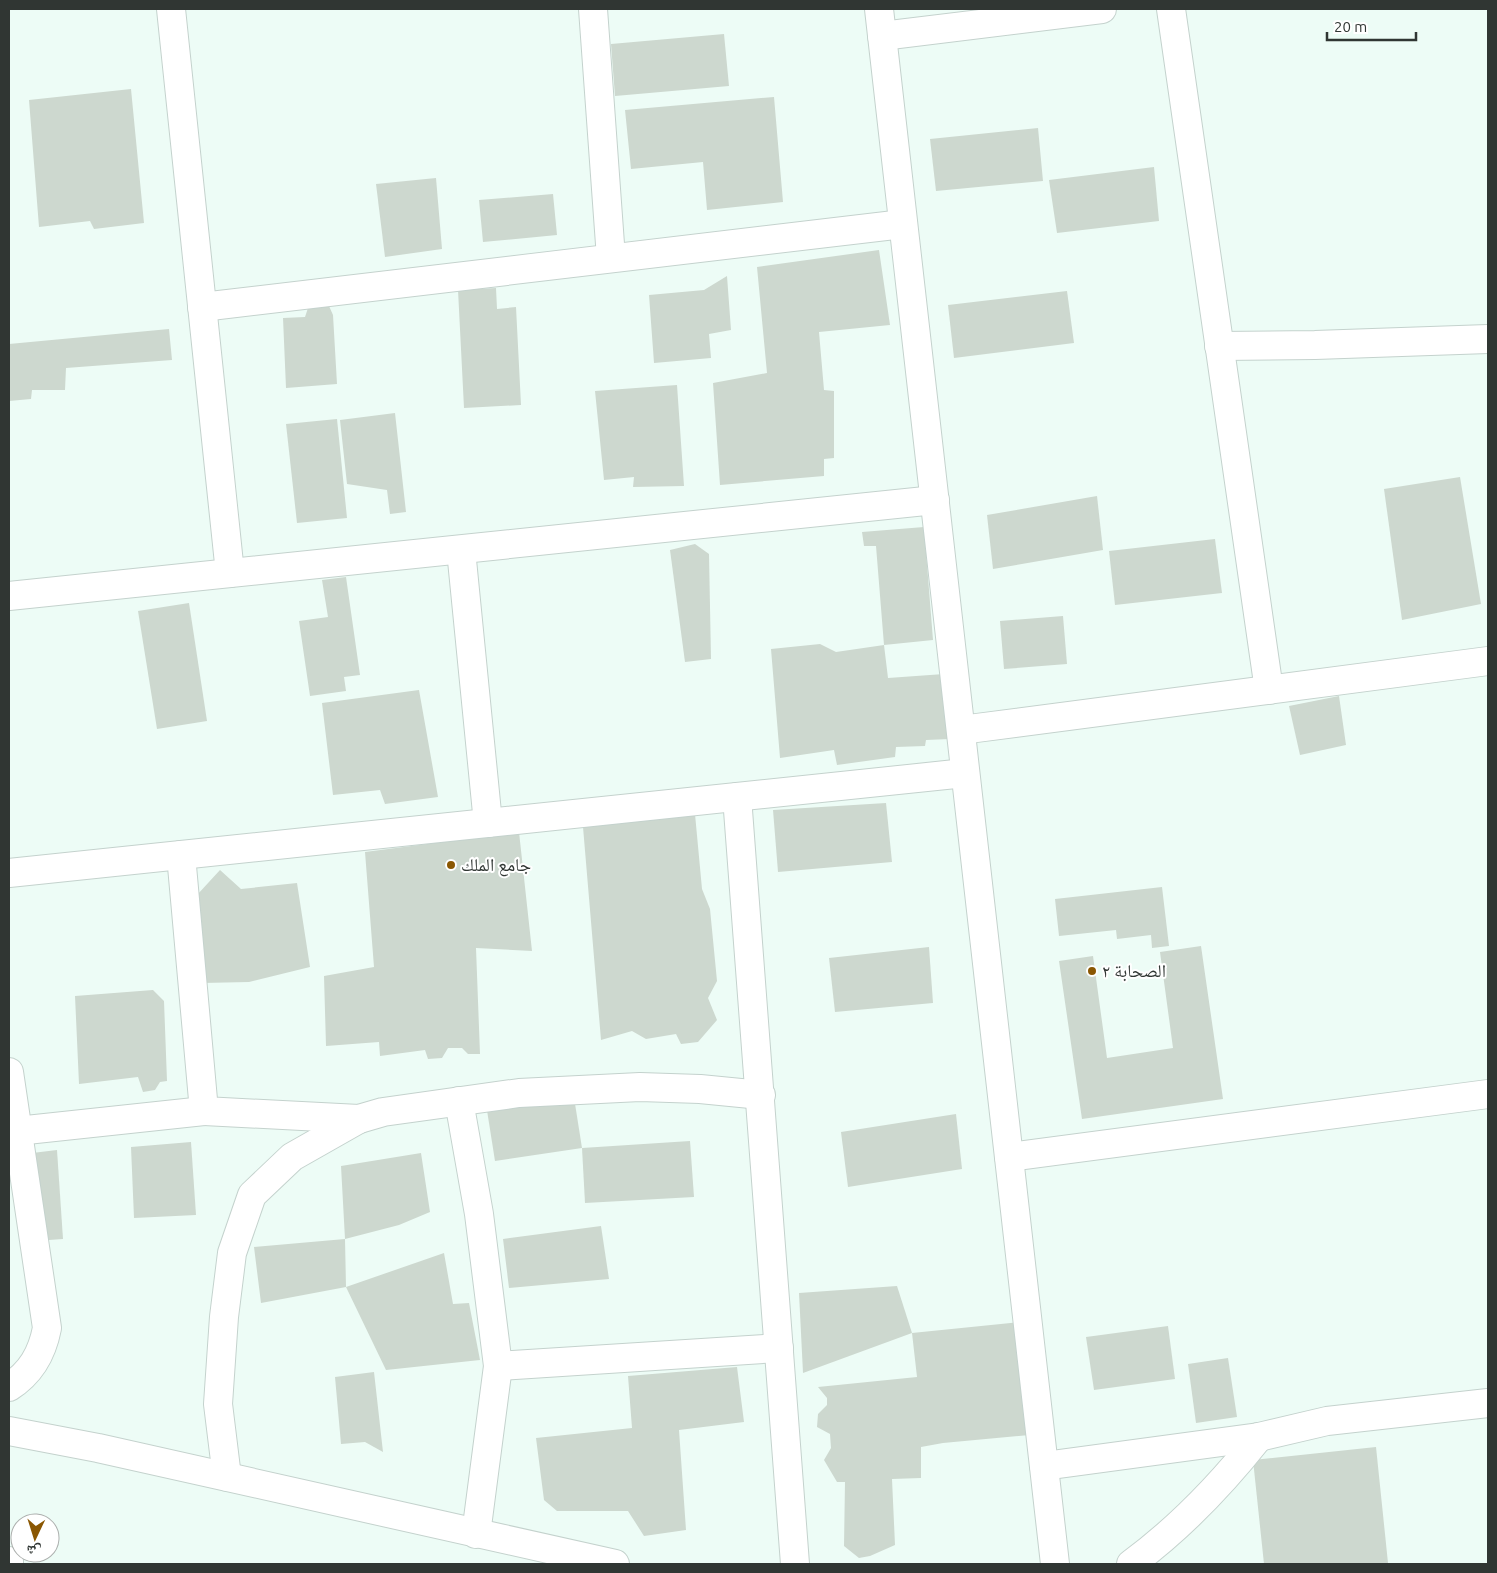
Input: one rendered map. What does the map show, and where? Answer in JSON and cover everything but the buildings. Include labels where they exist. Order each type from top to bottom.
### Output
[{"type":"street","points":[[171,9],[230,573]]},
{"type":"street","points":[[593,9],[611,258]]},
{"type":"street","points":[[879,9],[1055,1564]]},
{"type":"street","points":[[882,36],[1102,9]]},
{"type":"street","points":[[1171,9],[1269,690]]},
{"type":"street","points":[[202,307],[903,224]]},
{"type":"street","points":[[1219,346],[1334,345],[1488,339]]},
{"type":"street","points":[[9,596],[935,500]]},
{"type":"street","points":[[461,550],[488,823]]},
{"type":"street","points":[[961,730],[1488,661]]},
{"type":"street","points":[[9,873],[965,773]]},
{"type":"street","points":[[737,796],[795,1564]]},
{"type":"street","points":[[181,855],[204,1111]]},
{"type":"street","points":[[9,1072],[16,1131],[46,1313],[46,1328],[38,1357],[30,1370],[9,1387]]},
{"type":"street","points":[[228,1477],[218,1404],[224,1317],[232,1253],[252,1195],[292,1157],[359,1119],[383,1112],[459,1101],[519,1093],[588,1088],[700,1089],[761,1094]]},
{"type":"street","points":[[1009,1157],[1488,1094]]},
{"type":"street","points":[[459,1101],[479,1214],[498,1366],[476,1534]]},
{"type":"street","points":[[16,1131],[204,1111],[359,1119]]},
{"type":"street","points":[[498,1366],[779,1348]]},
{"type":"street","points":[[1044,1466],[1259,1438],[1327,1420],[1488,1403]]},
{"type":"street","points":[[9,1432],[98,1448],[615,1564]]},
{"type":"street","points":[[1130,1564],[1154,1556],[1259,1438]]},
{"type":"place","name":"جامع الملك","points":[[451,865]]},
{"type":"place","name":"الصحابة ٢","points":[[1092,971]]}]
